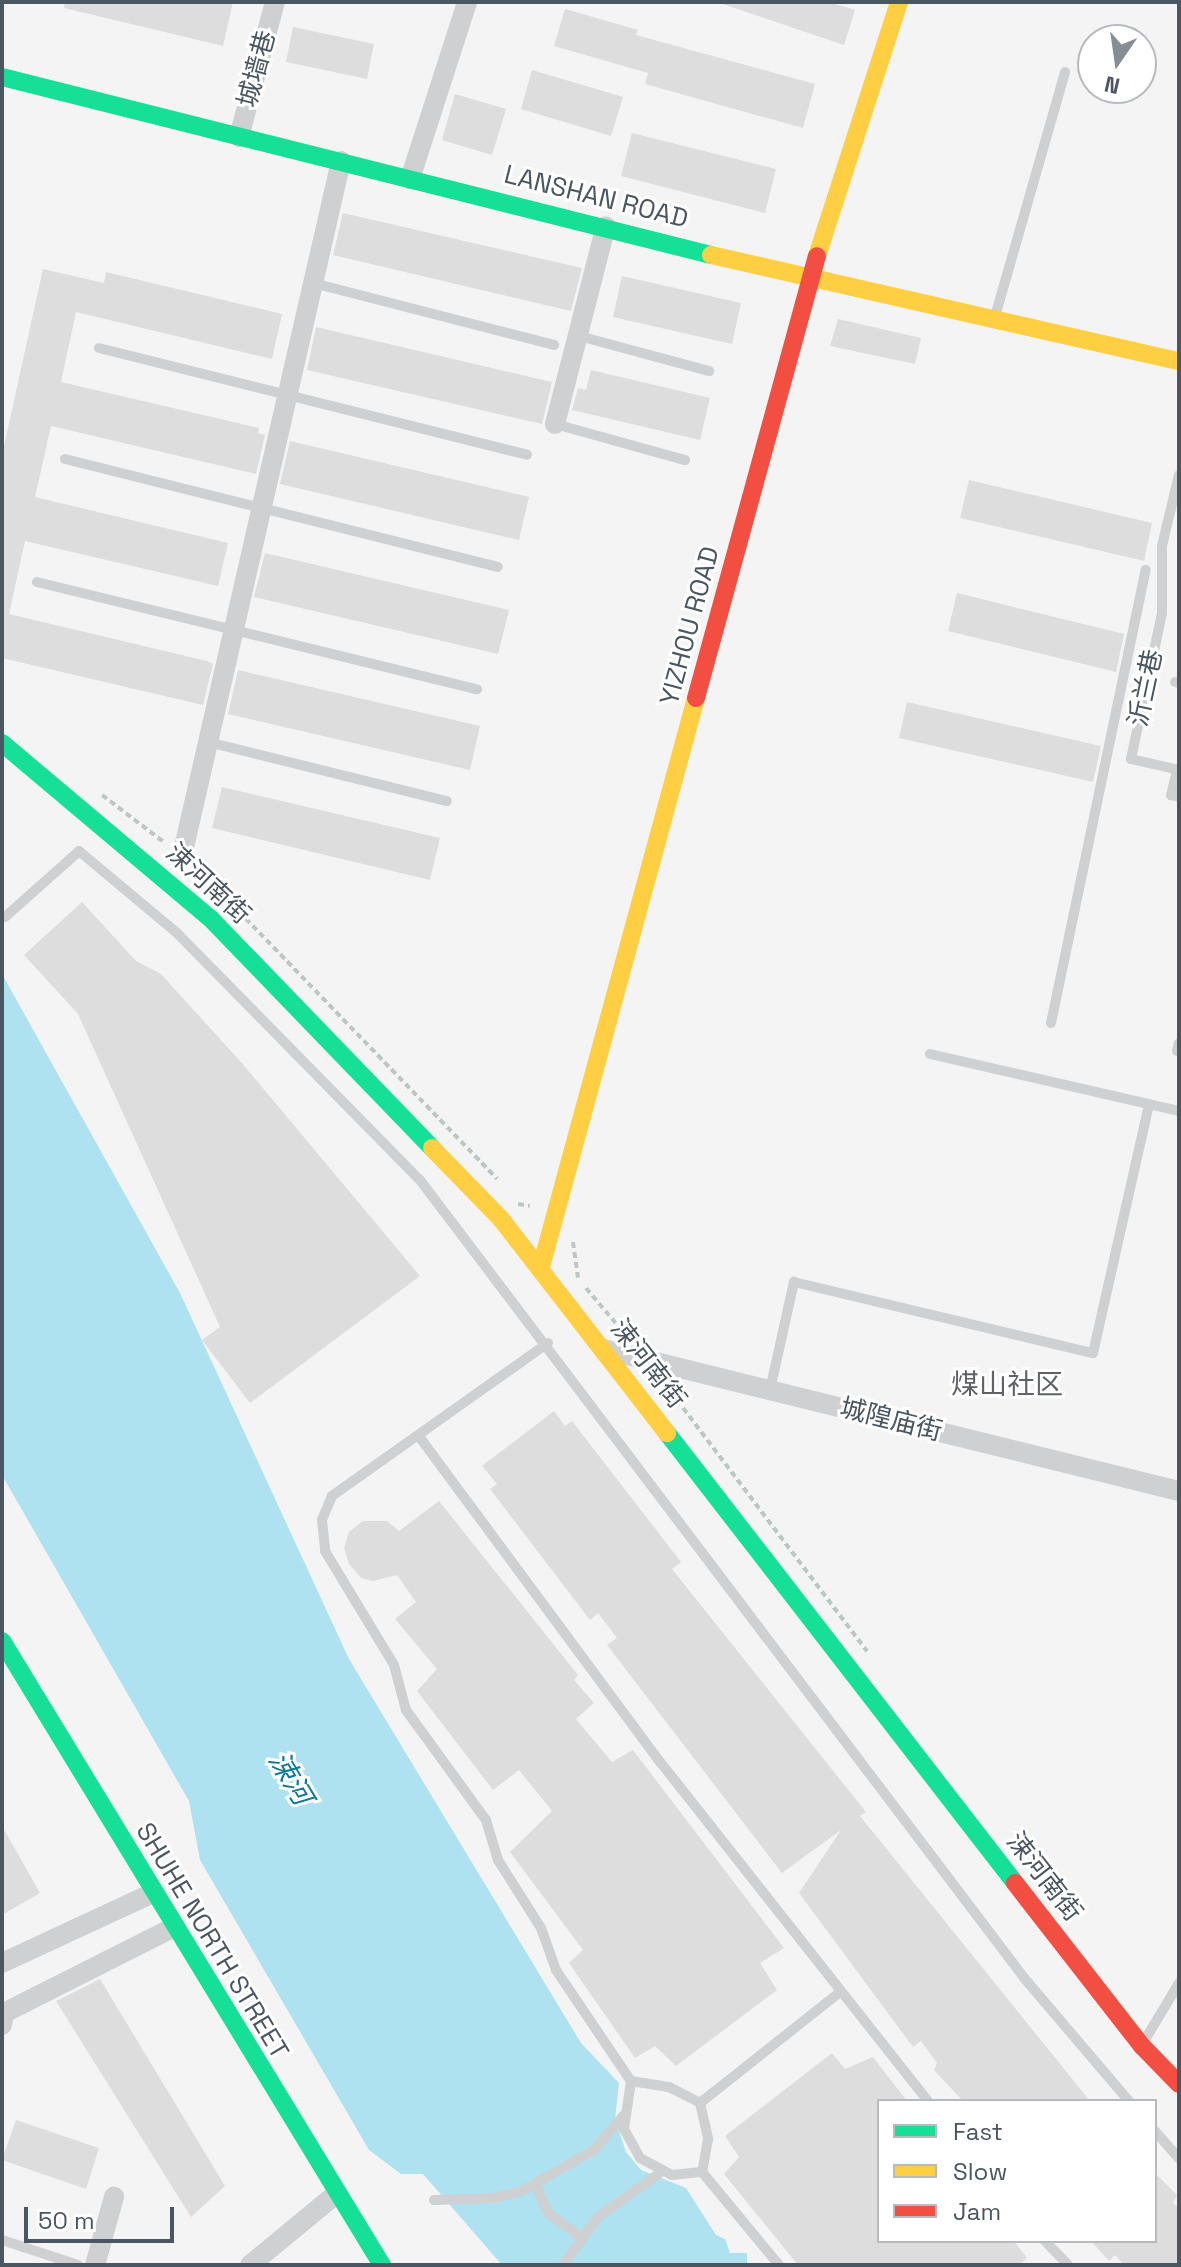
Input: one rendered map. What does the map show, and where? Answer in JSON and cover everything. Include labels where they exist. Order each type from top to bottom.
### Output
[{"type":"main road","name":"YIZHOU ROAD","points":[[541,1267],[812,280],[899,2]]},
{"type":"main road","name":"LANSHAN ROAD","points":[[2,77],[812,280],[1179,361]]},
{"type":"main road","points":[[2,732],[189,877],[211,919]]},
{"type":"main road","name":"涑河南街","points":[[2,743],[211,919],[501,1219],[1142,2046],[1179,2084]]},
{"type":"main road","points":[[2,760],[165,894],[211,919]]},
{"type":"main road","name":"SHUHE NORTH STREET","points":[[2,1641],[335,2195],[382,2265]]},
{"type":"street","name":"城墙巷","points":[[239,137],[275,2]]},
{"type":"street","points":[[410,179],[467,2]]},
{"type":"street","points":[[182,856],[341,161]]},
{"type":"street","points":[[555,424],[606,226]]},
{"type":"street","name":"城隍庙街","points":[[603,1349],[1179,1491]]},
{"type":"street","points":[[2,1963],[153,1893]]},
{"type":"street","points":[[2,2025],[4,2013],[174,1927]]},
{"type":"street","points":[[250,2265],[335,2195]]},
{"type":"street","points":[[95,2265],[114,2197]]},
{"type":"lane","points":[[994,321],[1065,72]]},
{"type":"lane","points":[[313,283],[554,345]]},
{"type":"lane","points":[[579,336],[709,371]]},
{"type":"lane","points":[[99,348],[527,455]]},
{"type":"lane","points":[[555,424],[685,460]]},
{"type":"lane","points":[[65,459],[498,567]]},
{"type":"lane","name":"沂兰巷","points":[[1178,770],[1131,759],[1162,613],[1162,546],[1179,475]]},
{"type":"lane","points":[[1051,1023],[1146,570]]},
{"type":"lane","points":[[37,582],[477,689]]},
{"type":"lane","points":[[1117,719],[1138,725]]},
{"type":"lane","points":[[208,742],[447,801]]},
{"type":"lane","points":[[1178,770],[1171,795],[1179,797]]},
{"type":"lane","points":[[5,917],[79,851],[177,933],[420,1180],[548,1343],[987,1930],[1127,2099]]},
{"type":"lane","points":[[930,1054],[1179,1111]]},
{"type":"lane","points":[[770,1390],[794,1282],[1093,1353],[1149,1104]]},
{"type":"lane","points":[[548,1343],[332,1496],[322,1520],[325,1551],[394,1665],[406,1710],[486,1820],[498,1860],[541,1928],[556,1970],[631,2081],[624,2129],[640,2158],[661,2172]]},
{"type":"lane","points":[[418,1435],[661,1763],[926,2099]]},
{"type":"lane","points":[[1142,2046],[1179,1983]]},
{"type":"lane","points":[[700,2103],[840,1992]]},
{"type":"lane","points":[[631,2081],[669,2087],[700,2103]]},
{"type":"lane","points":[[700,2103],[708,2139],[702,2172],[779,2265]]},
{"type":"lane","points":[[434,2200],[494,2198],[536,2184],[594,2150],[624,2115]]},
{"type":"lane","points":[[1157,2133],[1179,2159]]},
{"type":"lane","points":[[563,2265],[580,2236],[628,2191],[661,2172],[702,2172]]},
{"type":"lane","points":[[536,2184],[548,2213],[580,2236]]},
{"type":"lane","points":[[2,2240],[78,2265]]},
{"type":"lane","points":[[1047,2243],[1068,2265]]},
{"type":"path","points":[[182,856],[501,1183]]},
{"type":"path","points":[[510,1194],[519,1205],[530,1206]]},
{"type":"water","name":"涑河","points":[[2,974],[180,1293],[349,1659],[581,2043],[619,2083],[615,2119],[626,2152],[641,2170],[686,2188],[716,2235],[725,2239],[730,2253],[747,2253],[747,2265],[502,2265],[423,2174],[401,2174],[369,2150],[200,1860],[189,1801],[2,1475]]},
{"type":"building","points":[[65,2],[233,2],[223,46],[64,8]]},
{"type":"building","points":[[717,2],[829,2],[855,10],[844,45]]},
{"type":"building","points":[[565,9],[638,30],[636,35],[815,84],[803,128],[645,84],[648,73],[554,46]]},
{"type":"building","points":[[293,27],[374,44],[367,79],[286,62]]},
{"type":"building","points":[[532,70],[623,97],[611,136],[521,109]]},
{"type":"building","points":[[455,94],[506,109],[492,155],[442,140]]},
{"type":"building","points":[[632,133],[776,169],[765,213],[621,176]]},
{"type":"building","points":[[343,213],[582,268],[571,311],[333,255]]},
{"type":"building","points":[[43,269],[104,283],[106,272],[282,314],[272,359],[76,312],[61,382],[259,428],[258,433],[265,435],[256,474],[51,426],[35,497],[228,543],[218,586],[25,541],[9,614],[207,661],[213,664],[203,705],[2,658],[2,455]]},
{"type":"building","points":[[622,276],[741,303],[732,344],[613,317]]},
{"type":"building","points":[[838,319],[921,338],[915,364],[830,346]]},
{"type":"building","points":[[316,327],[552,382],[542,424],[307,370]]},
{"type":"building","points":[[591,370],[710,398],[700,440],[572,410],[578,388],[586,390]]},
{"type":"building","points":[[290,441],[529,497],[519,540],[280,484]]},
{"type":"building","points":[[969,480],[1152,523],[1144,561],[960,518]]},
{"type":"building","points":[[265,553],[509,610],[498,654],[254,597]]},
{"type":"building","points":[[957,593],[1124,634],[1116,672],[948,631]]},
{"type":"building","points":[[238,670],[480,726],[470,770],[228,714]]},
{"type":"building","points":[[907,702],[1101,746],[1093,782],[899,738]]},
{"type":"building","points":[[222,787],[440,838],[430,880],[212,828]]},
{"type":"building","points":[[82,902],[136,961],[161,974],[241,1062],[420,1276],[250,1403],[202,1340],[220,1327],[78,1014],[24,955]]},
{"type":"building","points":[[554,1411],[565,1426],[572,1421],[681,1562],[672,1569],[866,1812],[860,1816],[1088,2099],[961,2099],[934,2070],[937,2063],[921,2041],[913,2047],[799,1893],[841,1830],[782,1873],[607,1645],[617,1638],[598,1613],[590,1620],[490,1489],[497,1484],[482,1466]]},
{"type":"building","points":[[439,1501],[578,1675],[574,1680],[594,1703],[576,1719],[612,1762],[633,1750],[784,1948],[760,1963],[777,1990],[676,2066],[655,2046],[635,2058],[569,1963],[583,1950],[510,1852],[552,1811],[519,1770],[493,1790],[417,1691],[437,1669],[395,1619],[416,1602],[397,1575],[373,1581],[361,1578],[349,1564],[344,1548],[349,1532],[363,1521],[387,1521],[399,1531]]},
{"type":"building","points":[[2,1826],[40,1893],[2,1915]]},
{"type":"building","points":[[100,1979],[225,2186],[191,2217],[56,2001]]},
{"type":"building","points":[[832,2053],[845,2069],[873,2057],[905,2099],[877,2099],[877,2243],[1016,2243],[1027,2258],[1019,2265],[798,2265],[724,2174],[739,2157],[725,2136]]},
{"type":"building","points":[[16,2120],[99,2148],[86,2189],[2,2160]]},
{"type":"building","points":[[1157,2175],[1177,2195],[1173,2203],[1179,2208],[1179,2265],[1124,2265],[1115,2255],[1109,2261],[1093,2243],[1157,2243]]},
{"type":"traffic: fast","points":[[2,77],[711,255]]},
{"type":"traffic: fast","points":[[2,743],[211,919],[432,1148]]},
{"type":"traffic: fast","points":[[667,1433],[1015,1883]]},
{"type":"traffic: fast","points":[[2,1641],[382,2265]]},
{"type":"traffic: slow","points":[[817,256],[899,2]]},
{"type":"traffic: slow","points":[[711,255],[1179,361]]},
{"type":"traffic: slow","points":[[541,1267],[696,698]]},
{"type":"traffic: slow","points":[[432,1148],[501,1219],[667,1433]]},
{"type":"traffic: jam","points":[[696,698],[817,256]]},
{"type":"traffic: jam","points":[[1015,1883],[1142,2046],[1179,2084]]},
{"type":"district","name":"煤山社区","points":[[1007,1384]]}]
